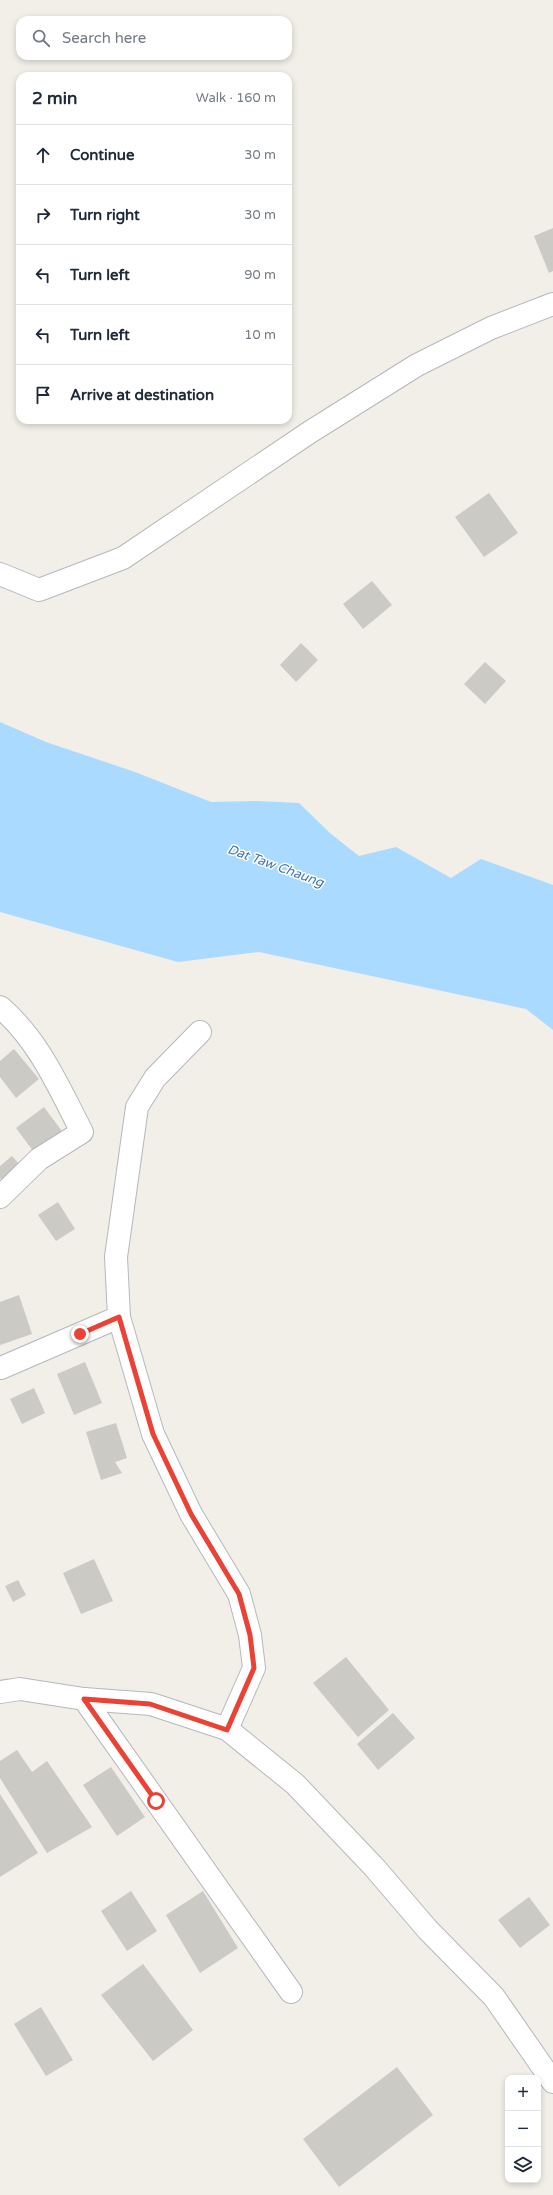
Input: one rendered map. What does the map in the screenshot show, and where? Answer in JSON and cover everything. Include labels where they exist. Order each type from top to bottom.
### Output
[{"type":"street","points":[[0,574],[39,590],[123,558],[310,432],[417,365],[491,328],[553,304]]},
{"type":"street","points":[[0,1008],[14,1019],[44,1060],[82,1132],[39,1159],[0,1197]]},
{"type":"street","points":[[200,1032],[155,1078],[137,1107],[116,1257],[119,1317],[153,1434],[191,1514],[239,1594],[250,1635],[254,1668],[227,1730]]},
{"type":"street","points":[[1,1368],[119,1317]]},
{"type":"street","points":[[0,1692],[20,1689],[84,1699],[150,1704],[227,1730],[295,1784],[374,1868],[428,1930],[494,1997],[553,2082]]},
{"type":"street","points":[[84,1699],[291,1992]]},
{"type":"water","name":"Dat Taw Chaung","points":[[0,722],[46,742],[135,772],[211,802],[256,801],[299,803],[331,834],[359,856],[396,847],[451,878],[481,859],[553,885],[553,1030],[526,1009],[259,952],[178,962],[0,912]]},
{"type":"building","points":[[553,228],[553,271],[549,273],[534,236]]},
{"type":"building","points":[[489,493],[518,533],[484,557],[455,517]]},
{"type":"building","points":[[372,581],[392,605],[363,629],[343,604]]},
{"type":"building","points":[[301,643],[318,660],[296,682],[280,665]]},
{"type":"building","points":[[485,662],[506,681],[485,704],[464,684]]},
{"type":"building","points":[[14,1049],[39,1079],[16,1098],[0,1077],[0,1061]]},
{"type":"building","points":[[44,1107],[67,1138],[39,1159],[16,1128]]},
{"type":"building","points":[[12,1156],[29,1175],[11,1191],[0,1178],[0,1166]]},
{"type":"building","points":[[58,1202],[75,1229],[56,1241],[38,1215]]},
{"type":"building","points":[[19,1295],[32,1334],[0,1345],[0,1302]]},
{"type":"building","points":[[85,1362],[102,1403],[74,1415],[57,1374]]},
{"type":"building","points":[[34,1388],[45,1413],[22,1424],[10,1399]]},
{"type":"building","points":[[116,1423],[127,1458],[115,1462],[122,1473],[101,1480],[86,1432]]},
{"type":"building","points":[[94,1559],[113,1601],[81,1614],[63,1573]]},
{"type":"building","points":[[18,1580],[26,1595],[13,1602],[5,1586]]},
{"type":"building","points":[[346,1657],[389,1710],[358,1737],[313,1683]]},
{"type":"building","points":[[393,1713],[415,1738],[378,1770],[357,1744]]},
{"type":"building","points":[[17,1750],[32,1772],[47,1761],[92,1827],[47,1853],[0,1778],[0,1761]]},
{"type":"building","points":[[111,1767],[145,1817],[117,1836],[83,1785]]},
{"type":"building","points":[[0,1794],[38,1853],[0,1877]]},
{"type":"building","points":[[131,1891],[157,1931],[127,1951],[101,1911]]},
{"type":"building","points":[[203,1891],[238,1948],[200,1973],[166,1915]]},
{"type":"building","points":[[529,1897],[550,1925],[520,1948],[498,1920]]},
{"type":"building","points":[[143,1964],[193,2030],[153,2061],[101,1995]]},
{"type":"building","points":[[41,2007],[73,2060],[46,2076],[14,2024]]},
{"type":"building","points":[[397,2067],[433,2115],[339,2187],[303,2139]]},
{"type":"route","points":[[80,1334],[119,1317],[153,1434],[191,1514],[239,1594],[250,1635],[254,1668],[227,1730],[150,1704],[84,1699],[156,1801]]}]
